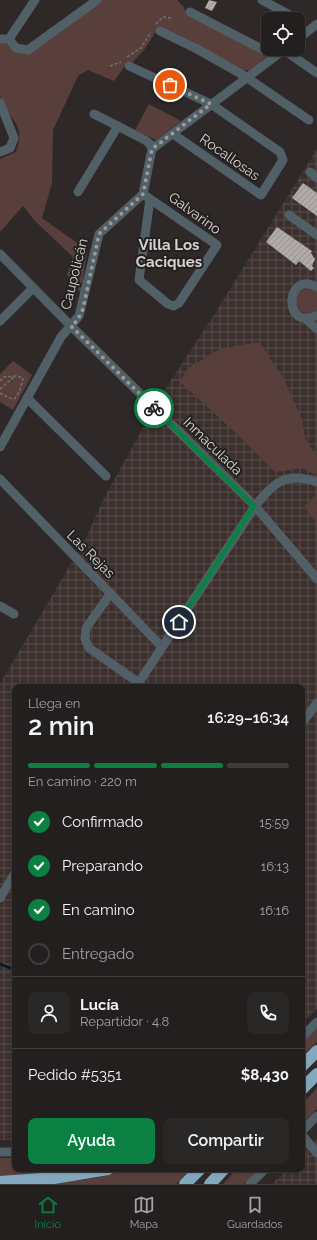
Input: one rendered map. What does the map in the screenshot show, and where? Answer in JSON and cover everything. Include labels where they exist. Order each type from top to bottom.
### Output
[{"type":"highway","points":[[305,1060],[317,1050]]},
{"type":"highway","points":[[305,1063],[317,1050]]},
{"type":"highway","points":[[305,1086],[317,1074]]},
{"type":"highway","points":[[0,1182],[54,1178],[90,1172]]},
{"type":"highway","points":[[185,1184],[197,1172]]},
{"type":"highway","points":[[210,1184],[221,1172]]},
{"type":"street","points":[[35,0],[5,39],[16,48],[28,50],[97,0]]},
{"type":"street","points":[[262,0],[285,12]]},
{"type":"street","points":[[190,12],[261,49]]},
{"type":"street","points":[[305,22],[315,26]]},
{"type":"street","points":[[305,34],[315,26]]},
{"type":"street","points":[[160,31],[197,49],[248,78],[310,120]]},
{"type":"street","points":[[152,149],[248,78],[275,56]]},
{"type":"street","points":[[294,56],[317,73]]},
{"type":"street","points":[[129,66],[211,104]]},
{"type":"street","points":[[0,103],[14,138],[10,148],[0,152]]},
{"type":"street","name":"Rocallosas","points":[[173,134],[261,195],[283,160],[280,152],[211,104]]},
{"type":"street","points":[[94,114],[150,144],[152,149],[147,196]]},
{"type":"street","points":[[78,192],[118,126]]},
{"type":"street","name":"Galvarino","points":[[147,196],[217,245],[179,303],[174,306],[168,304],[139,280],[147,196]]},
{"type":"street","name":"Caupolicán","points":[[0,447],[61,337],[77,321],[83,309],[99,234],[147,196]]},
{"type":"street","points":[[289,215],[317,235]]},
{"type":"street","name":"Inmaculada","points":[[0,254],[254,506],[317,579]]},
{"type":"street","points":[[317,287],[308,284],[302,285],[294,291],[291,297],[292,308],[295,313],[305,318],[317,329]]},
{"type":"street","points":[[0,321],[33,288]]},
{"type":"street","points":[[305,318],[317,315]]},
{"type":"street","points":[[25,402],[106,476]]},
{"type":"street","points":[[138,684],[254,506],[271,487],[284,480],[298,478],[317,482]]},
{"type":"street","name":"Las Rejas","points":[[0,479],[78,562],[111,593],[162,647]]},
{"type":"street","points":[[111,593],[86,628],[85,639],[88,648],[136,684]]},
{"type":"street","points":[[0,606],[14,614]]},
{"type":"street","points":[[305,719],[317,703]]},
{"type":"street","points":[[0,898],[12,878]]},
{"type":"street","points":[[305,1034],[317,1022]]},
{"type":"street","points":[[305,1129],[317,1116]]},
{"type":"street","points":[[305,1139],[317,1153]]},
{"type":"street","points":[[0,1152],[12,1152]]},
{"type":"street","points":[[250,1184],[262,1172]]},
{"type":"path","points":[[110,66],[119,63],[141,48],[160,19],[163,17],[171,18]]},
{"type":"path","points":[[0,389],[16,376]]},
{"type":"path","points":[[0,381],[4,377],[21,377],[23,380],[20,390],[14,400]]},
{"type":"path","points":[[0,393],[14,400],[25,402]]},
{"type":"shaded area","points":[[99,0],[177,0],[183,6],[187,14],[261,53],[261,56],[267,56],[250,70],[243,70],[159,27],[144,50],[132,63],[127,63],[114,81],[88,70],[78,76],[53,130],[52,183],[42,218],[87,250],[81,294],[75,283],[67,275],[73,257],[35,221],[23,206],[0,232],[0,159],[16,152],[19,141],[19,133],[17,126],[3,104],[0,95],[0,42],[9,44],[20,53]]},
{"type":"shaded area","points":[[149,104],[181,121],[156,140],[135,130]]},
{"type":"shaded area","points":[[317,149],[317,1009],[305,1020],[305,684],[12,684],[12,1140],[0,1140],[0,684],[86,538],[103,500],[160,397],[212,318]]},
{"type":"shaded area","points":[[302,290],[312,290],[318,296],[318,306],[312,312],[302,312],[296,306],[296,296]]},
{"type":"shaded area","points":[[259,342],[283,377],[302,419],[305,439],[317,456],[317,476],[303,468],[275,472],[239,436],[180,382],[188,368],[220,349]]},
{"type":"shaded area","points":[[13,361],[32,375],[13,410],[0,402],[0,374]]},
{"type":"shaded area","points":[[315,496],[317,496],[317,523],[304,506]]},
{"type":"shaded area","points":[[317,1028],[317,1042],[305,1053],[305,1040]]},
{"type":"shaded area","points":[[317,1088],[317,1109],[305,1121],[305,1101]]},
{"type":"shaded area","points":[[317,1139],[317,1184],[272,1184],[284,1172],[305,1172],[305,1151]]},
{"type":"shaded area","points":[[0,1158],[12,1158],[12,1172],[54,1172],[0,1177]]},
{"type":"shaded area","points":[[118,1172],[188,1172],[176,1184],[53,1184],[100,1177]]},
{"type":"shaded area","points":[[234,1172],[255,1172],[244,1184],[223,1184]]},
{"type":"building","points":[[209,0],[217,2],[212,11],[205,8]]},
{"type":"building","points":[[303,183],[317,193],[317,216],[292,198]]},
{"type":"building","points":[[277,227],[312,251],[311,253],[315,259],[312,266],[314,268],[311,271],[299,261],[296,265],[266,242]]},
{"type":"waterway","points":[[0,964],[12,969]]},
{"type":"way so far","points":[[154,408],[71,326],[77,321],[83,309],[94,249],[99,234],[143,194],[152,149],[211,104],[170,85]]},
{"type":"district","name":"Villa Los Caciques","points":[[169,254]]},
{"type":"route","points":[[154,408],[254,506],[179,622]]}]
